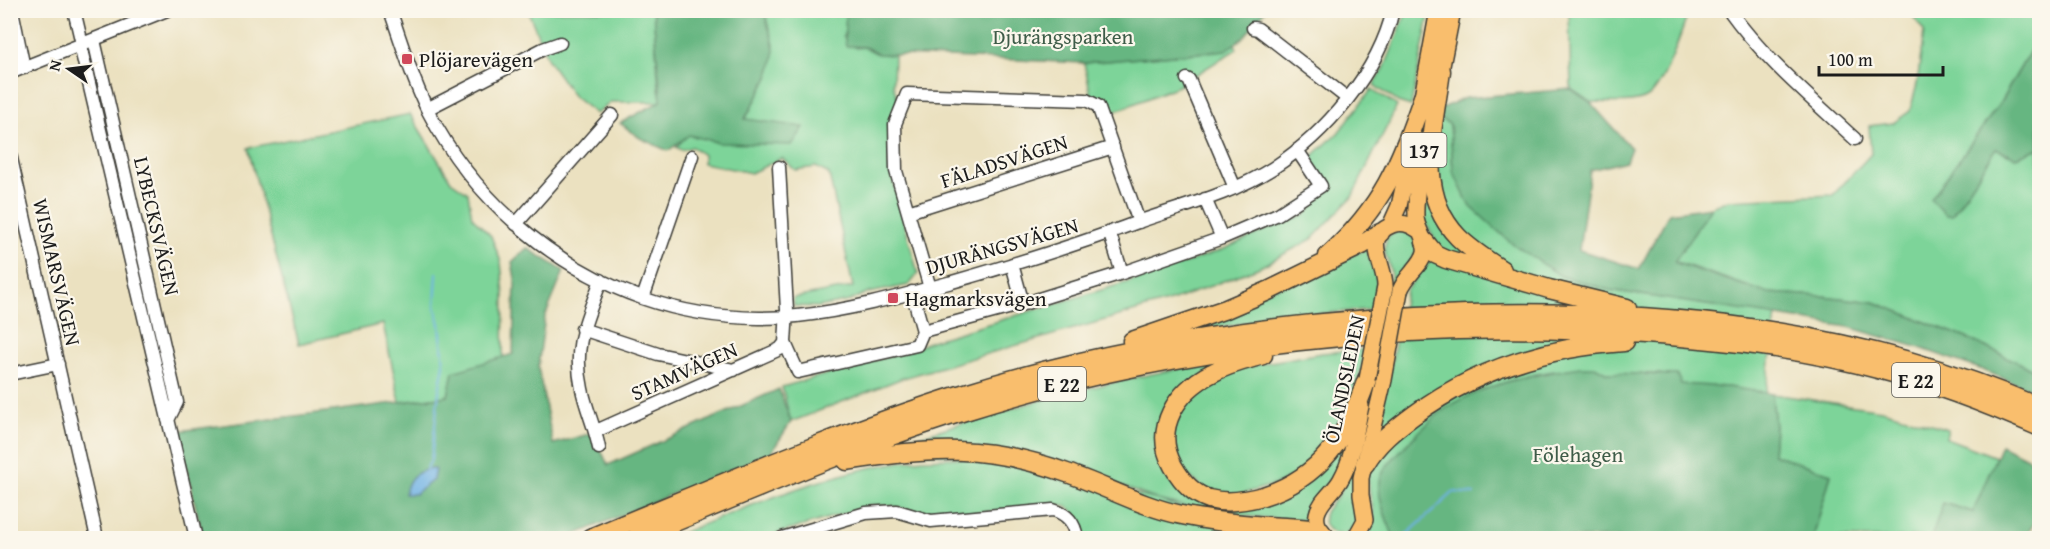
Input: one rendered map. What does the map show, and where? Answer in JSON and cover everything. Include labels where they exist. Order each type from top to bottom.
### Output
[{"type":"highway","points":[[1441,71],[1429,155],[1432,186],[1441,212],[1449,226],[1468,246],[1514,278]]},
{"type":"highway","points":[[1316,267],[1355,229],[1377,203],[1403,151],[1422,97]]},
{"type":"highway","points":[[1038,373],[1226,309],[1362,245],[1385,230]]},
{"type":"highway","points":[[1421,236],[1435,254],[1446,259],[1549,289],[1672,319]]},
{"type":"highway","name":"E 22","points":[[591,538],[826,441],[952,398],[1038,373],[1188,340],[1323,322],[1418,315],[1534,312],[1723,324],[1790,334],[1879,352],[1930,366],[2040,408]]},
{"type":"highway","name":"E 22","points":[[636,538],[810,467],[951,416],[1043,389],[1229,350],[1323,338],[1418,331],[1526,329],[1691,338],[1814,355],[1882,370],[1981,402],[2040,427]]},
{"type":"highway","points":[[1323,338],[1226,366],[1186,390],[1171,411],[1165,431],[1170,460],[1186,484],[1207,498],[1221,501],[1252,499],[1287,487],[1314,469],[1336,445],[1375,379]]},
{"type":"highway","points":[[1365,464],[1387,436],[1424,408],[1458,387],[1502,367],[1548,353],[1579,347],[1691,338]]},
{"type":"highway","points":[[810,467],[911,451],[981,452],[1035,462],[1156,508],[1181,515],[1268,526],[1307,528],[1327,536]]},
{"type":"main road","name":"ÖLANDSLEDEN","points":[[1354,537],[1365,520],[1360,486],[1365,464],[1385,287],[1384,275],[1376,251],[1377,239],[1399,206],[1438,10]]},
{"type":"main road","name":"ÖLANDSLEDEN","points":[[1327,536],[1317,521],[1317,514],[1338,485],[1346,469],[1400,291],[1405,279],[1424,255],[1416,207],[1432,108],[1453,10]]},
{"type":"main road","points":[[1385,230],[1395,223],[1407,223],[1421,236]]},
{"type":"street","points":[[12,10],[24,68]]},
{"type":"street","name":"LYBECKSVÄGEN","points":[[74,10],[85,43],[196,538]]},
{"type":"street","points":[[10,73],[167,10]]},
{"type":"street","name":"DJURÄNGSVÄGEN","points":[[390,10],[427,109],[452,152],[488,196],[516,224],[550,250],[601,280],[643,298],[713,315],[739,318],[823,314],[930,288],[1110,234],[1235,188],[1276,166],[1330,120],[1362,80],[1377,55],[1393,10]]},
{"type":"street","points":[[1729,10],[1748,36],[1786,76],[1855,139]]},
{"type":"street","points":[[1252,28],[1258,29],[1347,98]]},
{"type":"street","points":[[427,109],[543,49],[560,43]]},
{"type":"street","points":[[1187,79],[1235,188]]},
{"type":"street","points":[[930,288],[897,171],[895,124],[907,94],[1086,100],[1098,106],[1138,222]]},
{"type":"street","points":[[516,224],[612,115]]},
{"type":"street","name":"FÄLADSVÄGEN","points":[[908,212],[1113,147]]},
{"type":"street","points":[[923,331],[1023,304],[1122,273],[1222,238],[1278,214],[1321,186],[1297,150]]},
{"type":"street","name":"WISMARSVÄGEN","points":[[10,154],[97,538]]},
{"type":"street","points":[[643,298],[692,156]]},
{"type":"street","points":[[778,167],[786,317],[784,343],[798,372],[917,345],[923,331],[912,292]]},
{"type":"street","points":[[1206,200],[1222,238]]},
{"type":"street","points":[[1110,234],[1122,273]]},
{"type":"street","points":[[1012,264],[1023,304]]},
{"type":"street","points":[[598,448],[596,431],[582,391],[578,367],[582,329],[601,280]]},
{"type":"street","points":[[582,329],[658,354],[734,370]]},
{"type":"street","name":"STAMVÄGEN","points":[[596,431],[780,349],[784,343]]},
{"type":"street","name":"WISMARSVÄGEN","points":[[10,374],[58,364]]},
{"type":"street","points":[[782,538],[866,513],[897,511],[931,521],[1053,510],[1064,513],[1076,527],[1077,538]]},
{"type":"green space","points":[[528,11],[653,11],[662,102],[611,102],[596,114],[574,97],[548,60]]},
{"type":"green space","points":[[653,11],[766,11],[773,43],[773,63],[745,119],[804,127],[792,145],[720,143],[689,135],[668,151],[640,138],[620,123],[661,101]]},
{"type":"green space","points":[[766,11],[846,11],[846,29],[843,36],[856,48],[865,47],[878,54],[894,55],[893,85],[898,99],[891,125],[889,165],[918,274],[909,285],[864,294],[850,301],[818,307],[794,306],[793,298],[853,287],[829,174],[816,167],[795,170],[782,158],[751,173],[703,163],[703,155],[692,147],[681,150],[676,147],[688,135],[720,143],[745,120],[769,75],[774,44],[767,26]]},
{"type":"green space","name":"Djurängsparken","points":[[846,11],[1265,11],[1244,37],[1226,50],[1084,63],[878,54],[865,47],[846,46]]},
{"type":"green space","points":[[1407,11],[1430,11],[1411,106],[1398,102],[1374,85],[1384,69]]},
{"type":"green space","points":[[1569,11],[1689,11],[1666,72],[1653,92],[1646,98],[1634,102],[1618,103],[1590,102],[1571,89]]},
{"type":"green space","points":[[1909,11],[2039,11],[2039,36],[2000,103],[1931,199],[1952,215],[1996,149],[2016,157],[2039,148],[2039,372],[1964,337],[1874,302],[1767,293],[1674,261],[1711,207],[1728,200],[1833,195],[1871,154],[1869,126],[1893,123],[1910,111],[1917,84],[1924,31]]},
{"type":"green space","points":[[2039,36],[2039,148],[2016,157],[1996,149],[1952,215],[1946,215],[1931,199],[2000,103]]},
{"type":"green space","points":[[1233,39],[1237,49],[1178,86],[1114,112],[1091,95],[1084,63],[1207,52]]},
{"type":"green space","points":[[1372,89],[1397,106],[1352,197],[1312,239],[1260,267],[1174,300],[900,379],[791,422],[782,387],[914,349],[931,341],[1148,276],[1222,250],[1305,215],[1328,185],[1308,164],[1310,158],[1338,133]]},
{"type":"green space","points":[[1571,89],[1590,102],[1631,148],[1626,161],[1590,170],[1579,250],[1639,269],[1669,213],[1711,207],[1674,262],[1767,293],[1874,302],[1964,337],[2039,372],[2039,393],[1917,347],[1848,327],[1609,290],[1561,276],[1510,242],[1469,205],[1453,171],[1450,124],[1438,118],[1440,109],[1465,98]]},
{"type":"green space","points":[[410,114],[451,181],[468,193],[472,217],[491,236],[501,262],[504,295],[503,358],[453,372],[448,396],[400,402],[383,324],[299,344],[248,148]]},
{"type":"green space","points":[[1438,118],[1450,124],[1453,171],[1561,276],[1609,290],[1776,315],[1766,392],[1684,385],[1660,374],[1610,373],[1596,368],[1545,372],[1498,385],[1454,406],[1434,420],[1401,451],[1384,473],[1381,482],[1383,504],[1394,538],[1366,538],[1373,524],[1368,476],[1406,290],[1429,262],[1435,240],[1424,220],[1422,206]]},
{"type":"green space","points":[[1398,231],[1411,235],[1416,249],[1412,259],[1399,276],[1394,289],[1390,289],[1391,272],[1384,249],[1388,236]]},
{"type":"green space","points":[[527,248],[564,271],[545,317],[538,367],[553,444],[593,433],[608,465],[779,389],[791,422],[771,453],[567,538],[203,538],[179,431],[448,396],[453,372],[513,354],[515,279],[512,262]]},
{"type":"green space","points":[[1366,249],[1377,279],[1375,309],[1292,316],[1160,336]]},
{"type":"green space","points":[[1367,349],[1351,406],[1315,459],[1283,482],[1235,496],[1209,492],[1181,470],[1171,433],[1188,397],[1231,371],[1253,365],[1322,353]]},
{"type":"green space","points":[[1229,360],[1175,393],[1166,469],[1235,508],[1341,448],[1344,450],[1338,470],[1309,505],[1307,521],[1191,512],[1066,466],[882,449],[967,421],[1053,397],[1140,376]]},
{"type":"green space","name":"Fölehagen","points":[[1580,367],[1597,367],[1607,373],[1677,375],[1681,384],[1728,387],[1772,394],[1775,427],[1773,454],[1831,474],[1813,538],[1394,538],[1381,502],[1380,481],[1391,461],[1432,420],[1448,407],[1479,391],[1529,377]]},
{"type":"green space","points":[[1772,394],[1882,410],[1948,429],[1946,438],[1996,457],[1973,513],[1943,504],[1931,538],[1910,536],[1909,538],[1813,538],[1831,474],[1773,454],[1775,427]]},
{"type":"green space","points":[[2001,445],[2039,464],[2039,516],[2024,538],[1931,538],[1943,503],[1973,512]]},
{"type":"green space","points":[[983,458],[1310,538],[1082,538],[1076,514],[1063,505],[935,516],[893,506],[872,505],[763,538],[669,538],[789,492],[851,472],[914,460]]},
{"type":"green space","points":[[1352,468],[1356,469],[1354,502],[1357,520],[1350,531],[1338,534],[1328,528],[1324,516]]},
{"type":"water","points":[[429,469],[435,469],[433,480],[415,494],[405,494],[412,477]]},
{"type":"waterway","points":[[426,470],[431,460],[444,365],[440,324],[435,306],[437,273]]},
{"type":"waterway","points":[[1403,538],[1454,492],[1474,494]]},
{"type":"waterway","points":[[1095,535],[1105,533],[1116,538]]},
{"type":"place","name":"Plöjarevägen","points":[[407,59]]},
{"type":"place","name":"Hagmarksvägen","points":[[893,298]]}]
